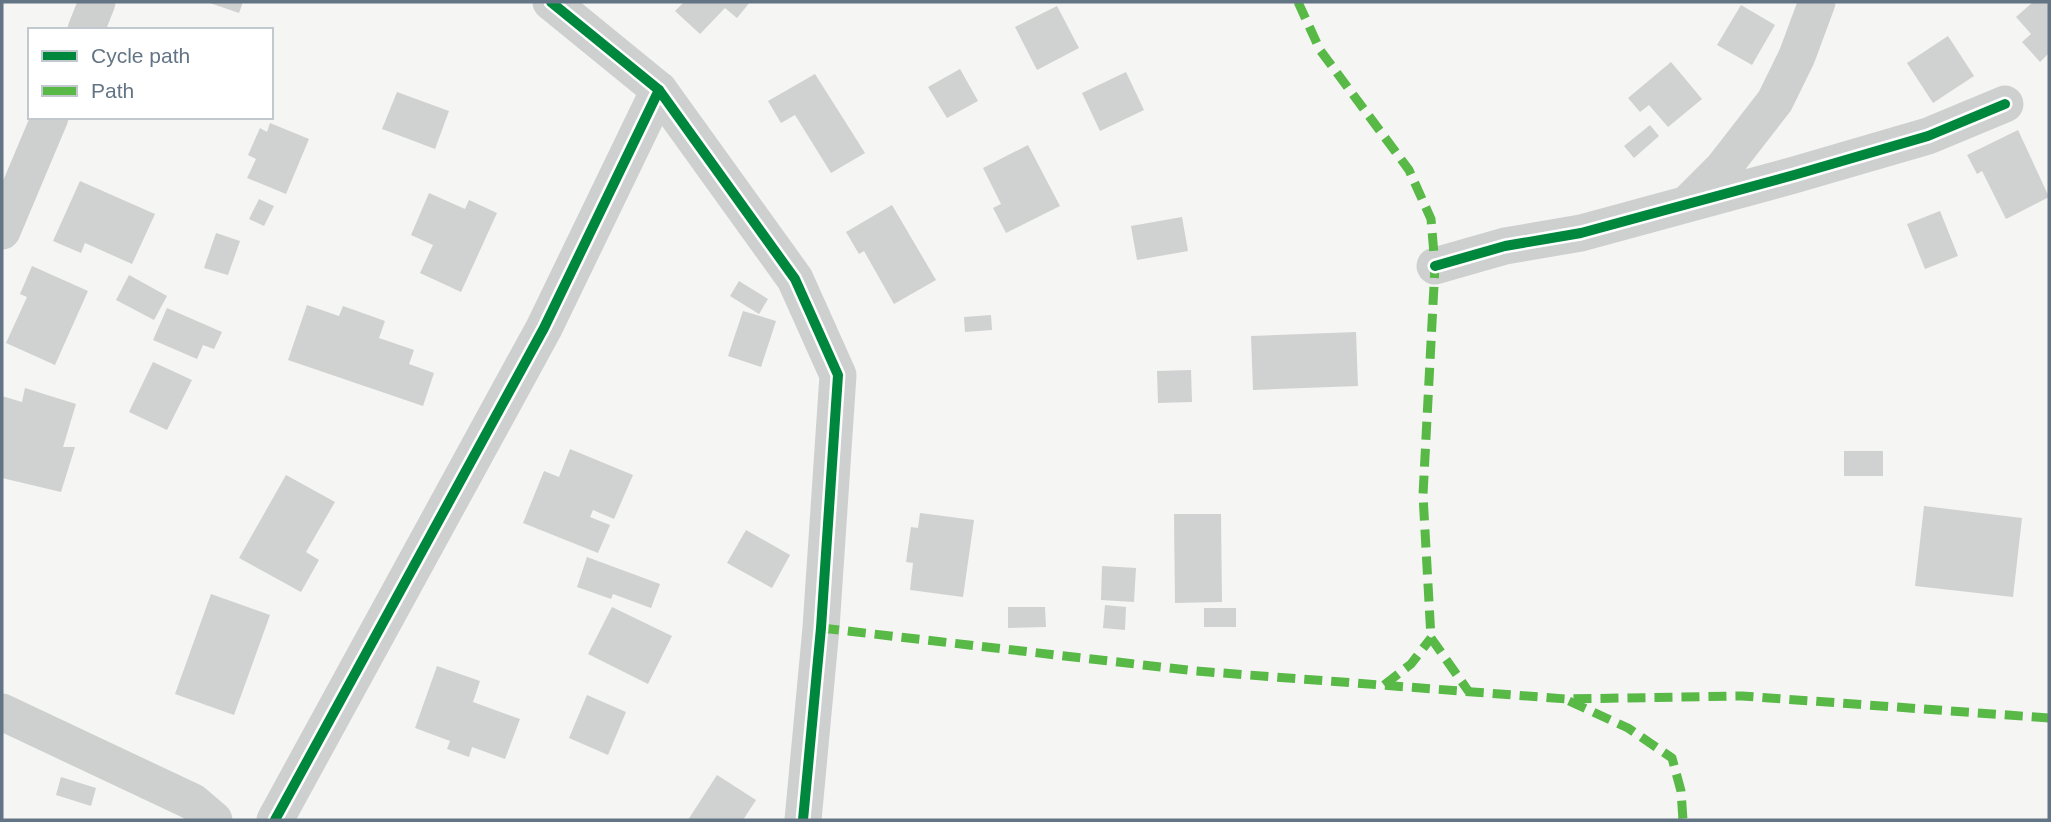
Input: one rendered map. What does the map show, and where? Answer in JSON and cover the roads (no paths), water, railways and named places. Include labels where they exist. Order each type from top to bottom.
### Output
[{"type":"street","points":[[87,28],[97,2]]},
{"type":"street","points":[[551,2],[659,90],[795,279],[838,375],[821,628],[803,820]]},
{"type":"street","points":[[1688,204],[1723,168],[1775,100],[1797,56],[1817,2]]},
{"type":"street","points":[[275,820],[544,328],[659,90]]},
{"type":"street","points":[[1435,266],[1505,246],[1581,233],[1928,136],[2005,104]]},
{"type":"street","points":[[2,231],[49,119]]},
{"type":"street","points":[[2,712],[193,802],[214,820]]}]
